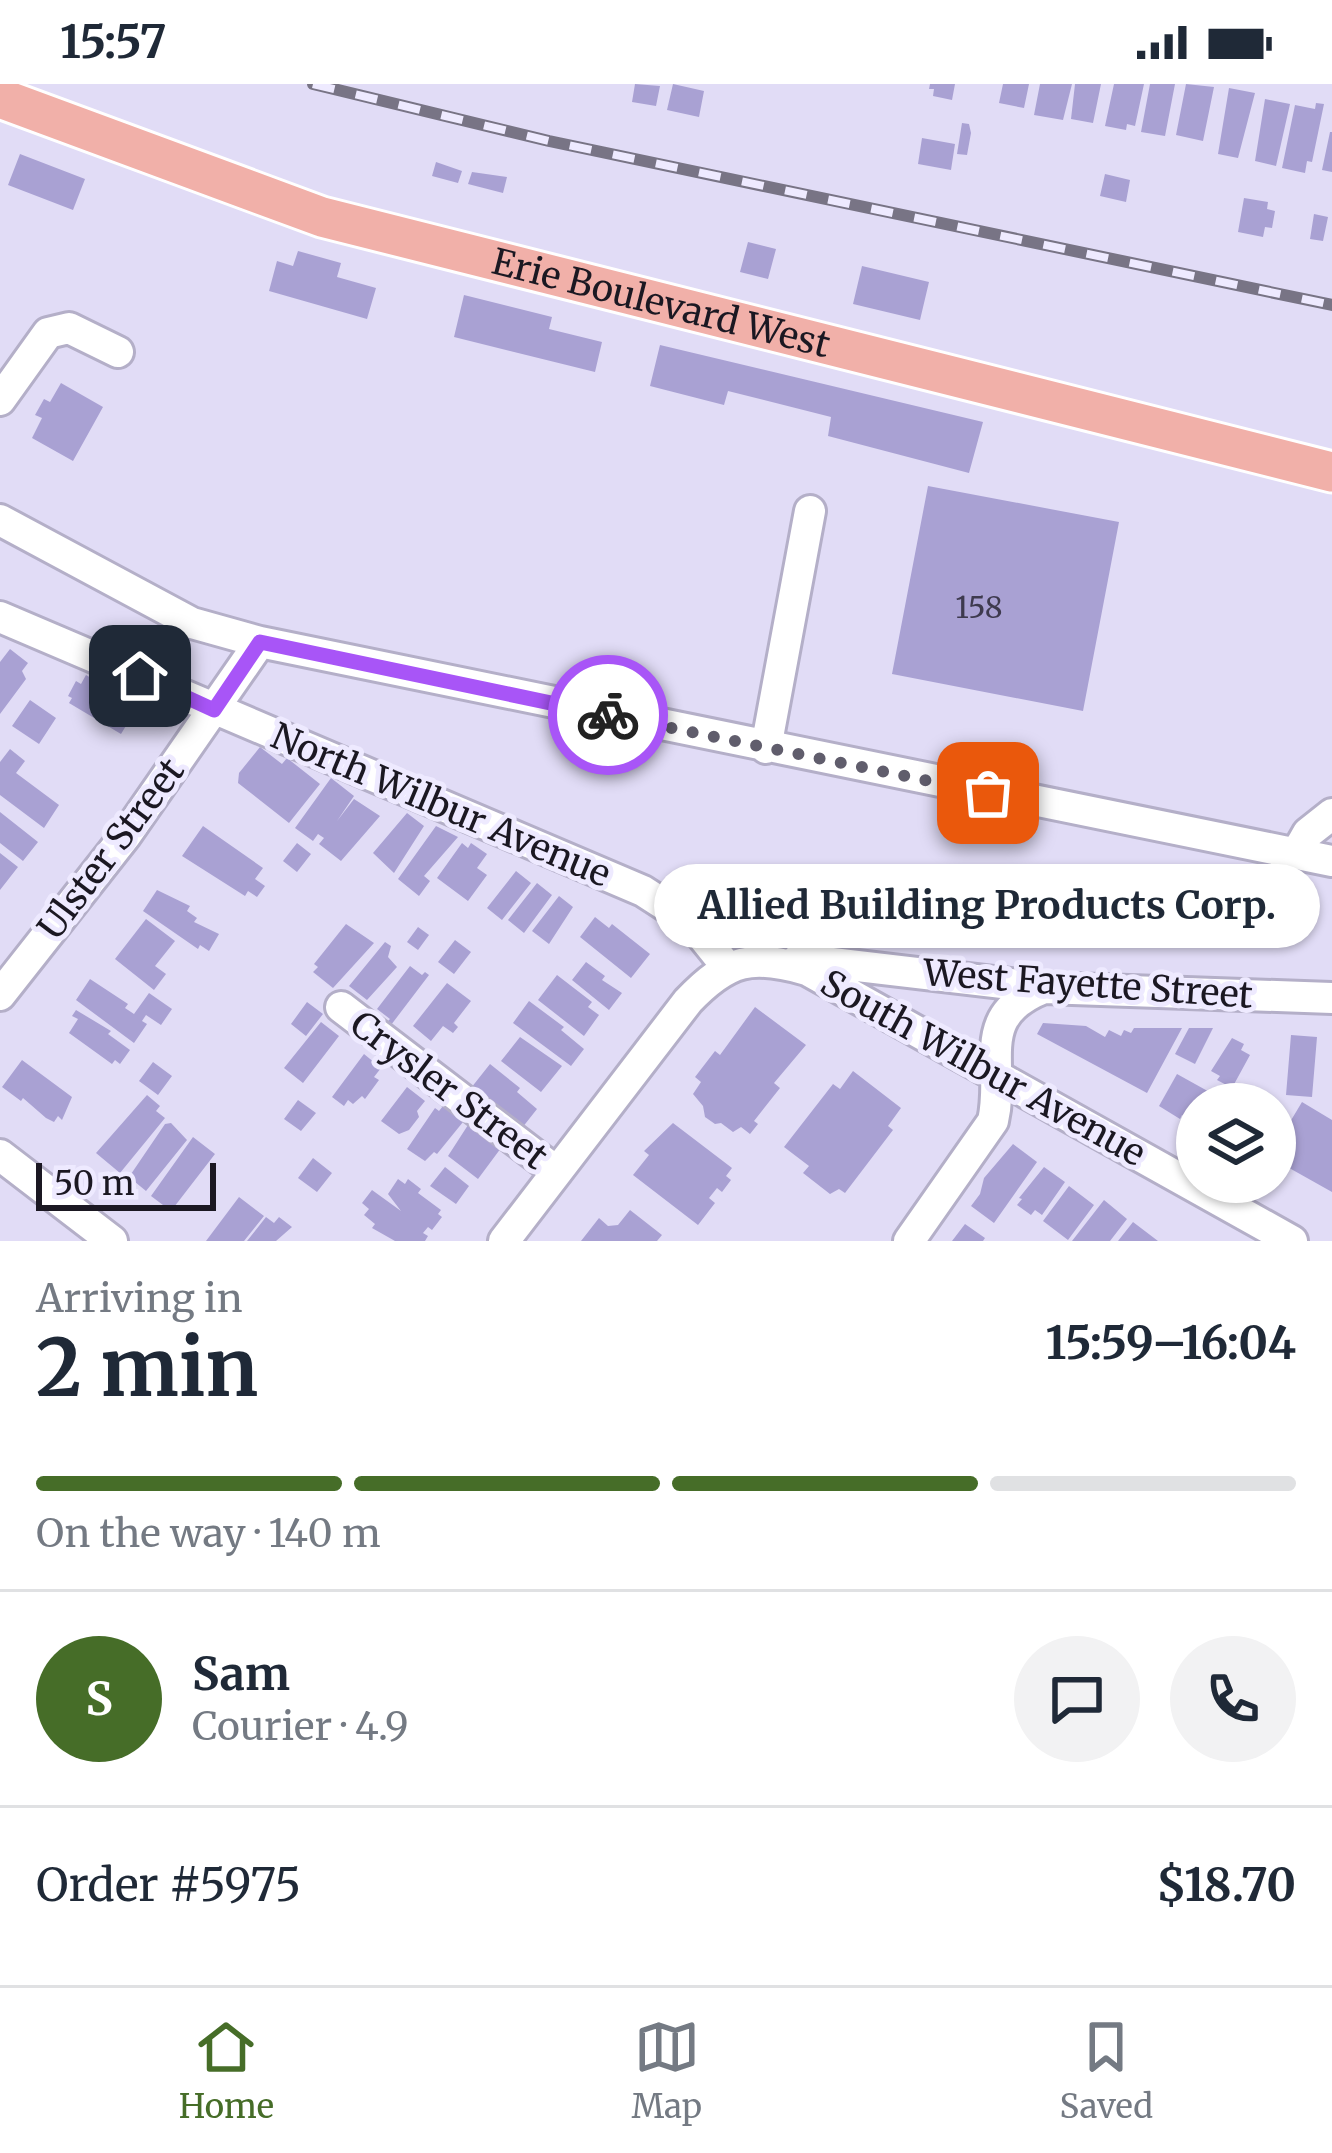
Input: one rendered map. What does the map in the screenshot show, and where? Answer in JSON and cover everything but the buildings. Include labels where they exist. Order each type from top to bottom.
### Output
[{"type":"main road","name":"Erie Boulevard West","points":[[0,98],[322,217],[1332,472]]},
{"type":"street","points":[[0,400],[48,333],[69,328],[118,352]]},
{"type":"street","points":[[766,748],[810,511]]},
{"type":"street","points":[[0,520],[192,623],[260,642],[1332,861]]},
{"type":"street","name":"North Wilbur Avenue","points":[[0,617],[643,891],[691,922],[728,968]]},
{"type":"street","name":"Ulster Street","points":[[0,995],[126,835],[260,642]]},
{"type":"street","points":[[1296,854],[1308,833],[1332,814]]},
{"type":"street","name":"West Fayette Street","points":[[774,960],[795,958],[1044,988],[1332,998]]},
{"type":"street","name":"South Wilbur Avenue","points":[[728,968],[774,960],[807,970],[1292,1241]]},
{"type":"street","points":[[504,1241],[688,1001],[711,976],[728,968]]},
{"type":"street","points":[[909,1241],[993,1121],[998,1100],[994,1037],[1008,1009],[1044,988]]},
{"type":"street","name":"Crysler Street","points":[[341,1007],[557,1172]]},
{"type":"street","points":[[0,1155],[112,1241]]},
{"type":"railway","points":[[313,84],[549,141],[1332,305]]},
{"type":"way so far","points":[[608,715],[988,793]]},
{"type":"place","name":"Allied Building Products Corp.","points":[[988,793]]},
{"type":"route","points":[[140,676],[214,710],[260,642],[608,715]]}]
